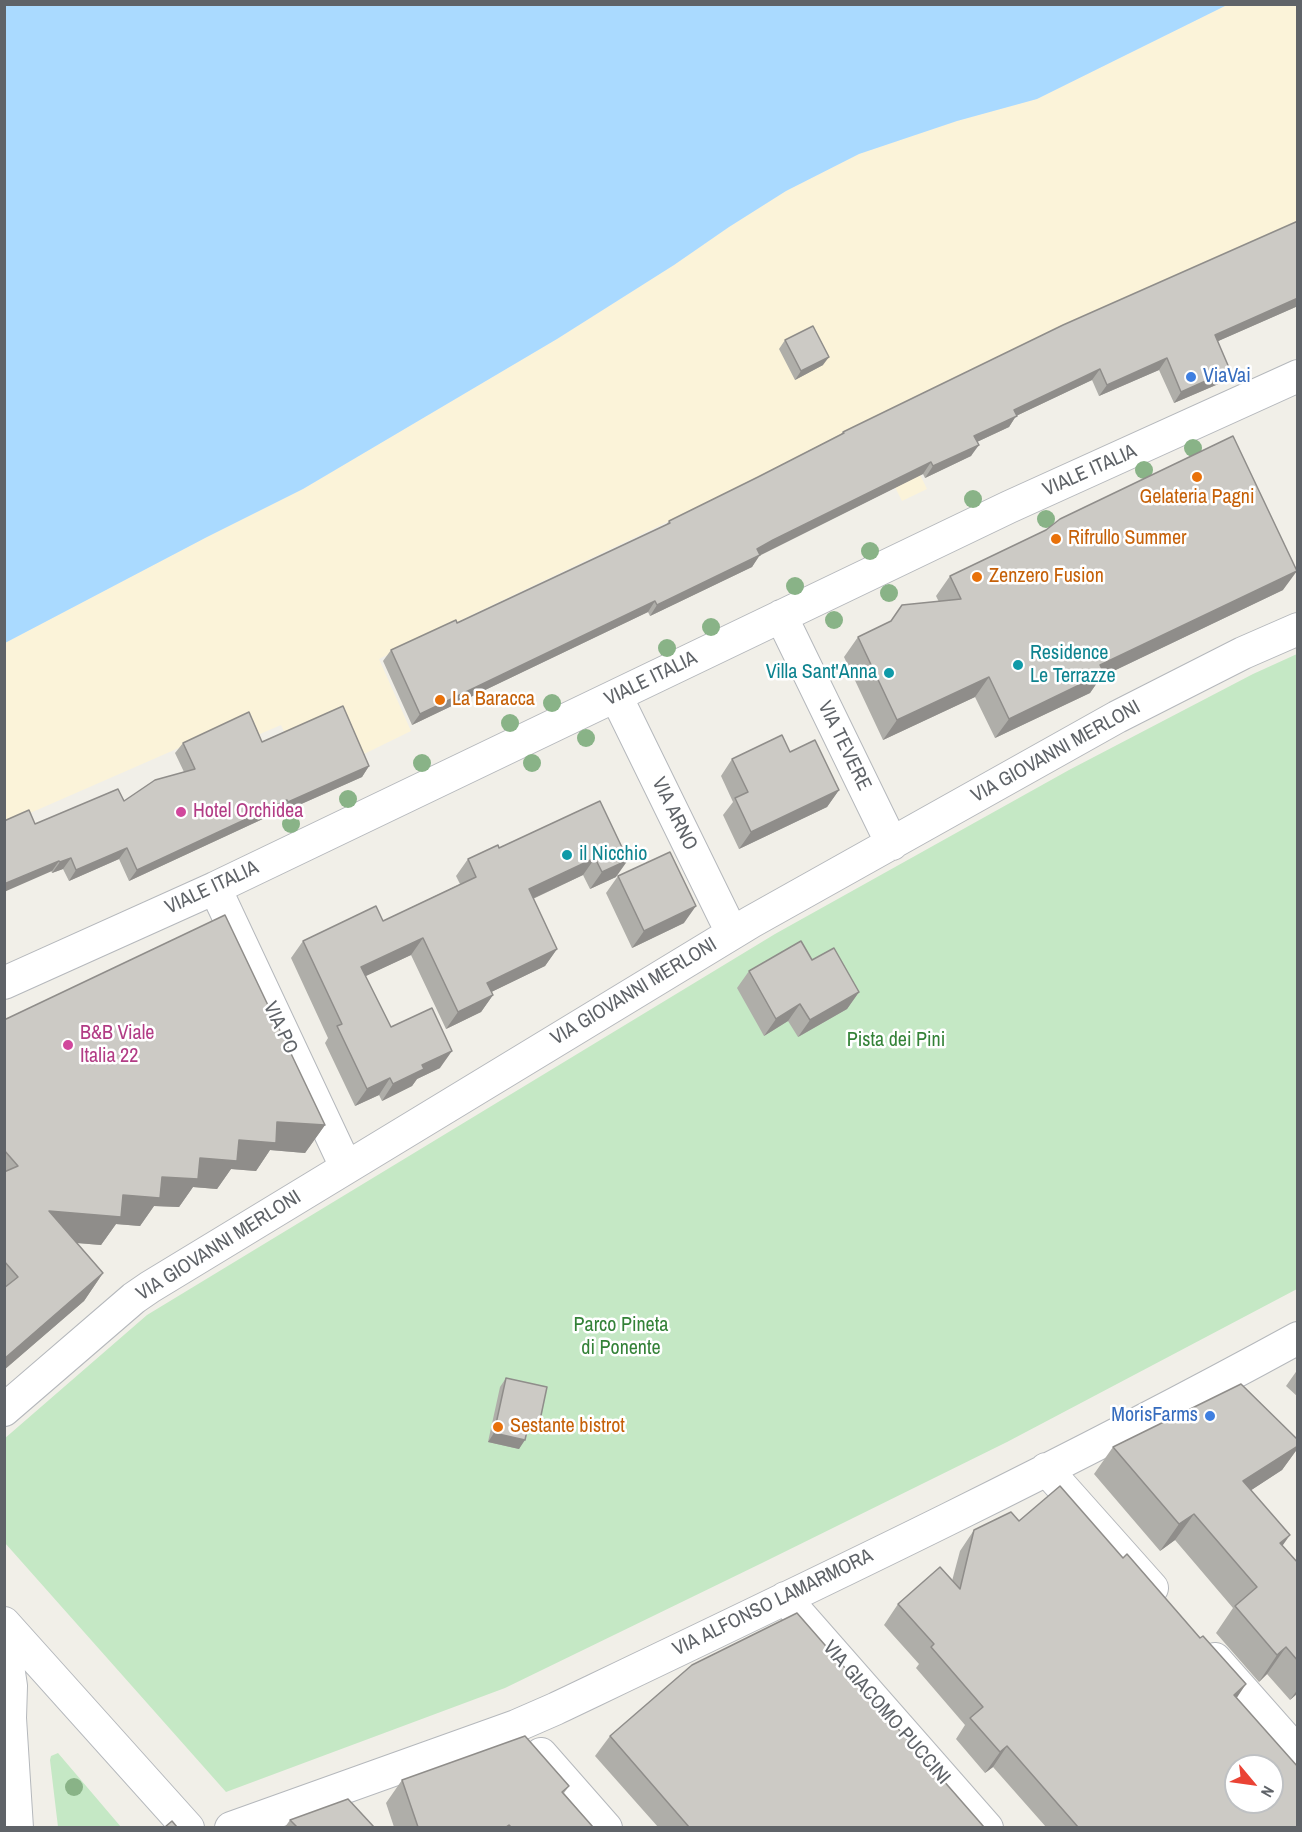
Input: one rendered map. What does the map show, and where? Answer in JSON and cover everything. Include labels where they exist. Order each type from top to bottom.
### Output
[{"type":"street","name":"VIALE ITALIA","points":[[4,983],[215,888],[1009,507],[1298,376]]},
{"type":"street","name":"VIA TEVERE","points":[[781,616],[892,844]]},
{"type":"street","name":"VIA GIOVANNI MERLONI","points":[[4,1410],[150,1287],[732,933],[1117,717],[1244,653],[1298,629]]},
{"type":"street","name":"VIA ARNO","points":[[616,696],[732,933]]},
{"type":"street","name":"VIA PO","points":[[215,888],[346,1167]]},
{"type":"street","name":"VIA ALFONSO LAMARMORA","points":[[231,1827],[516,1726],[785,1598],[1047,1469],[1298,1338]]},
{"type":"street","points":[[1223,1379],[1245,1401]]},
{"type":"street","points":[[1047,1469],[1172,1611]]},
{"type":"street","name":"VIA GIACOMO PUCCINI","points":[[785,1598],[987,1827]]},
{"type":"street","points":[[4,1623],[188,1827]]},
{"type":"street","points":[[1196,1638],[1298,1753]]},
{"type":"street","points":[[4,1639],[11,1686],[10,1718],[16,1827]]},
{"type":"street","points":[[11,1686],[27,1672],[48,1673]]},
{"type":"street","points":[[516,1726],[606,1827]]},
{"type":"green space","name":"Parco Pineta di Ponente","points":[[1297,654],[1297,1289],[1007,1442],[505,1688],[226,1792],[5,1543],[4,1439],[147,1315],[775,934],[1069,770],[1253,674]]},
{"type":"green space","points":[[58,1753],[121,1827],[58,1827],[50,1760],[51,1756]]},
{"type":"sand","points":[[1227,5],[1297,5],[1297,224],[1040,336],[889,411],[927,489],[902,501],[865,428],[379,659],[411,731],[362,755],[286,736],[281,725],[253,737],[245,719],[5,824],[5,643],[303,489],[557,339],[786,191],[859,154],[957,121],[1037,99]]},
{"type":"water","points":[[5,4],[1227,5],[1037,99],[957,121],[859,154],[786,191],[557,339],[303,489],[5,643]]},
{"type":"building","points":[[1298,221],[1298,298],[1215,335],[1230,370],[1181,392],[1167,358],[1107,385],[1100,369],[1014,410],[1017,416],[974,436],[979,445],[933,466],[931,462],[773,540],[757,549],[760,555],[657,605],[655,601],[420,714],[391,650],[456,620],[457,623],[670,523],[669,521],[843,432],[1063,325]]},
{"type":"building","points":[[813,326],[829,357],[801,371],[785,340]]},
{"type":"building","points":[[1233,436],[1297,571],[1100,665],[1104,673],[1009,719],[989,677],[897,720],[858,637],[891,621],[902,605],[961,599],[950,576],[1046,530],[1060,519]]},
{"type":"building","points":[[343,706],[369,766],[288,802],[287,800],[137,870],[127,848],[76,870],[71,858],[4,884],[4,821],[29,810],[35,824],[118,789],[124,801],[155,780],[195,769],[183,743],[249,712],[262,742]]},
{"type":"building","points":[[782,735],[790,752],[815,740],[839,790],[751,832],[735,798],[748,792],[732,759]]},
{"type":"building","points":[[600,801],[628,860],[602,872],[595,858],[529,889],[557,949],[487,983],[493,995],[458,1012],[423,938],[361,967],[391,1027],[432,1008],[452,1051],[422,1065],[424,1069],[393,1084],[390,1078],[367,1089],[337,1026],[342,1024],[303,941],[376,906],[383,921],[476,877],[468,859],[498,845],[499,848]]},
{"type":"building","points":[[670,852],[696,906],[644,931],[618,876]]},
{"type":"building","points":[[225,915],[325,1125],[277,1122],[276,1143],[239,1140],[237,1161],[200,1158],[198,1179],[162,1177],[160,1198],[123,1195],[121,1217],[49,1211],[103,1273],[4,1359],[4,1288],[18,1277],[4,1261],[4,1172],[18,1166],[4,1150],[4,1020]]},
{"type":"building","points":[[801,941],[812,960],[834,948],[859,992],[810,1020],[800,1004],[776,1019],[749,971]]},
{"type":"building","points":[[506,1378],[547,1387],[539,1425],[529,1422],[525,1440],[494,1433]]},
{"type":"building","points":[[1241,1384],[1298,1440],[1298,1446],[1243,1481],[1290,1535],[1280,1543],[1298,1563],[1298,1661],[1286,1647],[1277,1655],[1235,1606],[1257,1587],[1194,1514],[1179,1524],[1113,1447]]},
{"type":"building","points":[[1060,1486],[1123,1558],[1127,1554],[1200,1638],[1203,1636],[1246,1684],[1234,1695],[1298,1767],[1298,1827],[1078,1827],[1007,1746],[1000,1752],[970,1718],[983,1707],[931,1647],[934,1644],[898,1604],[940,1567],[960,1589],[974,1530],[1011,1512],[1019,1521]]},
{"type":"building","points":[[797,1613],[984,1827],[689,1827],[610,1736],[692,1665]]},
{"type":"building","points":[[525,1736],[569,1786],[562,1792],[593,1827],[511,1827],[509,1825],[506,1827],[418,1827],[402,1780]]},
{"type":"building","points":[[348,1799],[374,1827],[297,1827],[290,1820]]},
{"type":"building","points":[[172,1821],[177,1827],[165,1827]]},
{"type":"place","name":"ViaVai","points":[[1191,377]]},
{"type":"place","name":"Gelateria Pagni","points":[[1197,477]]},
{"type":"place","name":"Rifrullo Summer","points":[[1056,539]]},
{"type":"place","name":"Zenzero Fusion","points":[[977,577]]},
{"type":"place","name":"Residence Le Terrazze","points":[[1018,665]]},
{"type":"place","name":"Villa Sant'Anna","points":[[889,673]]},
{"type":"place","name":"La Baracca","points":[[440,700]]},
{"type":"place","name":"Hotel Orchidea","points":[[181,812]]},
{"type":"place","name":"il Nicchio","points":[[567,855]]},
{"type":"place","name":"B&B Viale Italia 22","points":[[68,1045]]},
{"type":"place","name":"MorisFarms","points":[[1210,1416]]},
{"type":"place","name":"Sestante bistrot","points":[[498,1427]]},
{"type":"park label","name":"Pista dei Pini","points":[[896,1041]]}]
